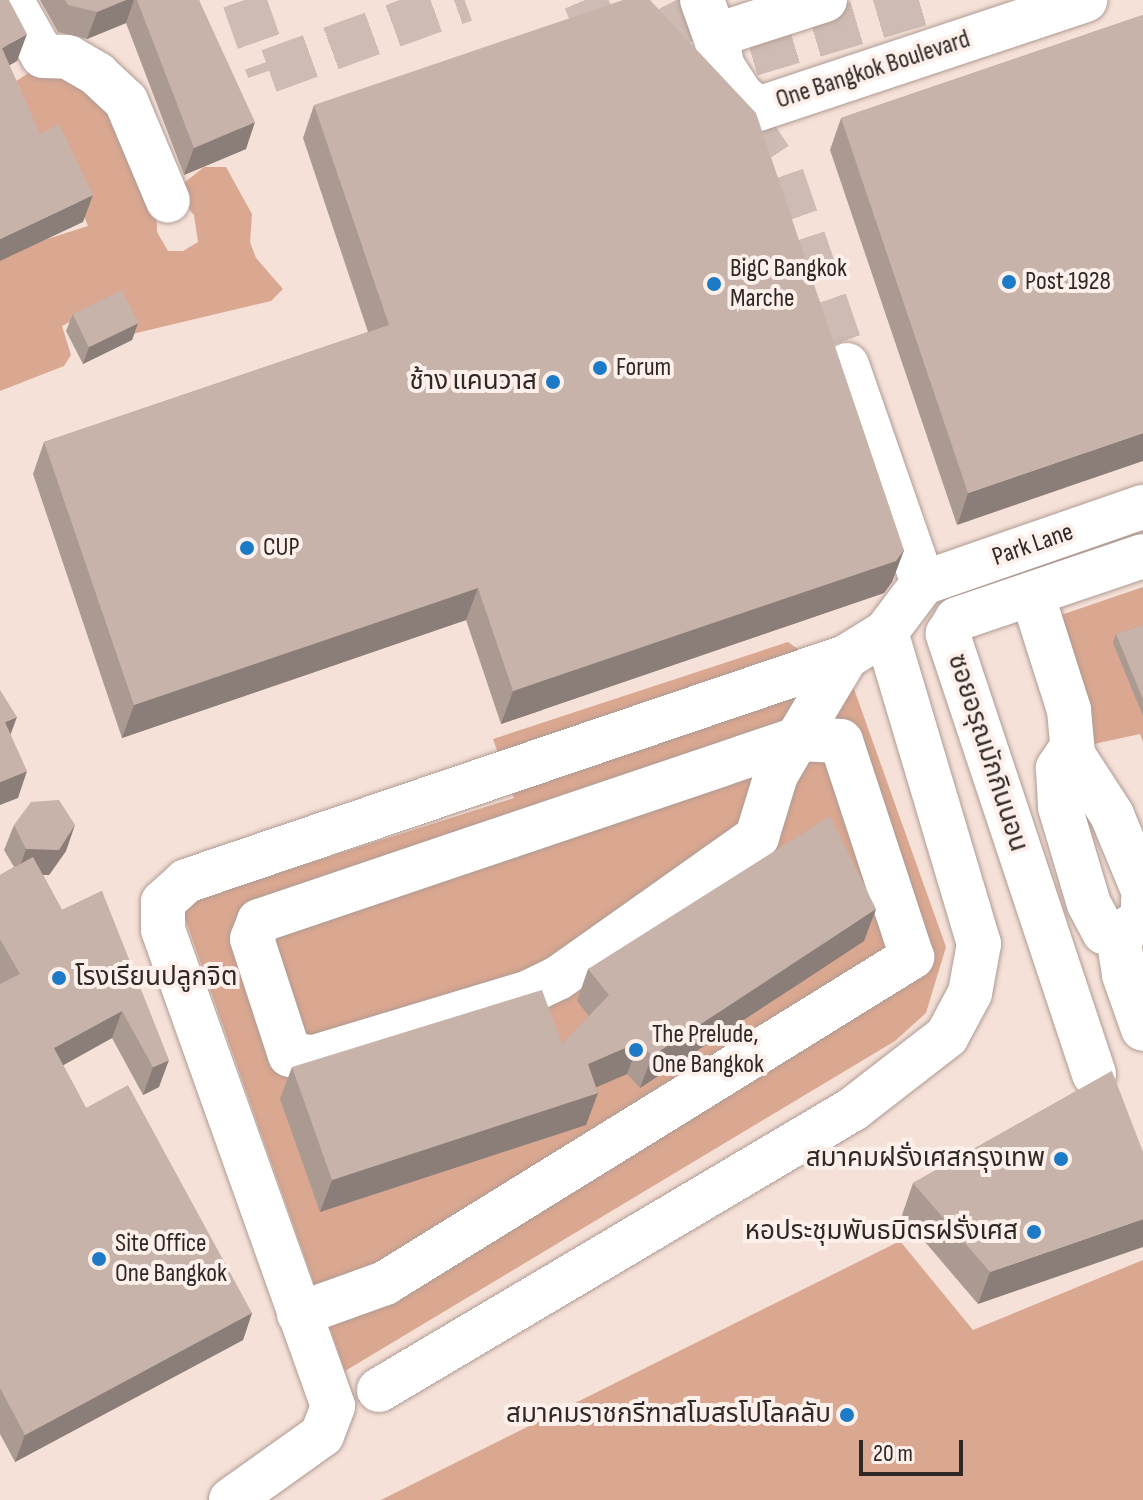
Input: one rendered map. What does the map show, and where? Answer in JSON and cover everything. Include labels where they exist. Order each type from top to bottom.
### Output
[{"type":"main road","points":[[11,0],[43,56],[68,57],[97,74],[126,101],[168,201]]},
{"type":"main road","points":[[702,0],[717,42],[732,30],[825,0]]},
{"type":"main road","name":"One Bangkok Boulevard","points":[[717,42],[723,67],[741,95],[758,109],[1085,0]]},
{"type":"main road","points":[[231,1500],[322,1435],[329,1420],[329,1392],[163,930],[163,902],[172,890],[846,657],[886,632],[923,583],[847,365]]},
{"type":"main road","name":"Park Lane","points":[[923,583],[1143,507]]},
{"type":"main road","name":"ซอยอรุณมักกินนอน","points":[[1094,1074],[948,634],[957,619],[1143,556]]},
{"type":"main road","points":[[1032,594],[1069,710],[1073,754]]},
{"type":"main road","points":[[379,1390],[853,1109],[947,1036],[970,993],[979,944],[886,632]]},
{"type":"main road","points":[[299,1314],[385,1283],[912,957],[841,741],[797,739],[259,921],[252,939],[290,1055],[314,1057],[529,992],[558,978],[757,837],[776,775],[797,739],[846,657]]},
{"type":"main road","points":[[1131,918],[1104,932],[1089,904],[1060,807],[1058,768],[1070,750],[1112,815],[1143,890]]},
{"type":"main road","points":[[1131,918],[1124,975],[1143,1029]]},
{"type":"shaded area","points":[[30,72],[92,77],[156,206],[157,232],[168,251],[183,251],[198,242],[194,215],[180,199],[184,183],[204,167],[226,167],[252,214],[250,242],[256,258],[283,289],[271,301],[132,334],[110,301],[62,326],[71,355],[64,366],[0,391],[0,254],[88,226],[69,178],[36,152],[10,85]]},
{"type":"shaded area","points":[[1143,587],[1143,742],[1140,734],[1094,744],[1058,616]]},
{"type":"shaded area","points":[[788,642],[854,689],[946,947],[926,1013],[895,1041],[345,1371],[180,904],[514,798],[493,739]]},
{"type":"shaded area","name":"สมาคมราชกรีฑาสโมสรโปโลคลับ","points":[[900,1241],[973,1330],[1143,1260],[1143,1500],[381,1500]]},
{"type":"building","points":[[0,0],[9,0],[27,34],[2,48],[40,134],[59,124],[93,195],[0,239]]},
{"type":"building","points":[[65,0],[126,0],[97,12],[68,5]]},
{"type":"building","points":[[137,0],[199,0],[255,122],[194,148]]},
{"type":"building","name":"Forum","points":[[623,0],[650,0],[756,113],[904,550],[896,561],[513,691],[478,588],[134,705],[44,442],[389,325],[314,105]]},
{"type":"building","name":"Post 1928","points":[[1143,15],[1143,433],[968,493],[841,118]]},
{"type":"building","points":[[122,290],[138,323],[89,347],[73,314]]},
{"type":"building","points":[[1143,625],[1143,699],[1116,634]]},
{"type":"building","points":[[0,690],[17,717],[5,722],[27,771],[0,782]]},
{"type":"building","points":[[59,800],[75,825],[59,850],[26,849],[14,825],[31,802]]},
{"type":"building","name":"The Prelude, One Bangkok","points":[[830,816],[876,909],[652,1056],[639,1042],[588,1064],[598,1093],[332,1180],[292,1067],[542,990],[562,1044],[609,995],[588,969]]},
{"type":"building","points":[[33,857],[62,910],[102,891],[169,1060],[153,1067],[122,1011],[54,1048],[86,1108],[128,1085],[252,1313],[25,1435],[0,1388],[0,984],[20,974],[0,939],[0,875]]},
{"type":"building","name":"สมาคมฝรั่งเศสกรุงเทพ","points":[[1112,1071],[1143,1152],[1143,1219],[990,1272],[913,1183]]},
{"type":"tunnel","points":[[244,0],[269,71],[464,0]]},
{"type":"tunnel","points":[[585,0],[613,66]]},
{"type":"tunnel","points":[[676,0],[710,66],[782,176],[847,365]]},
{"type":"tunnel","points":[[688,73],[935,0]]},
{"type":"place","name":"Post 1928","points":[[1009,282]]},
{"type":"place","name":"BigC Bangkok Marche","points":[[714,284]]},
{"type":"place","name":"Forum","points":[[600,368]]},
{"type":"place","name":"ช้าง แคนวาส","points":[[553,382]]},
{"type":"place","name":"CUP","points":[[247,548]]},
{"type":"place","name":"โรงเรียนปลูกจิต","points":[[59,978]]},
{"type":"place","name":"The Prelude, One Bangkok","points":[[636,1050]]},
{"type":"place","name":"สมาคมฝรั่งเศสกรุงเทพ","points":[[1061,1159]]},
{"type":"place","name":"หอประชุมพันธมิตรฝรั่งเศส","points":[[1034,1232]]},
{"type":"place","name":"Site Office One Bangkok","points":[[99,1259]]},
{"type":"place","name":"สมาคมราชกรีฑาสโมสรโปโลคลับ","points":[[847,1415]]}]
